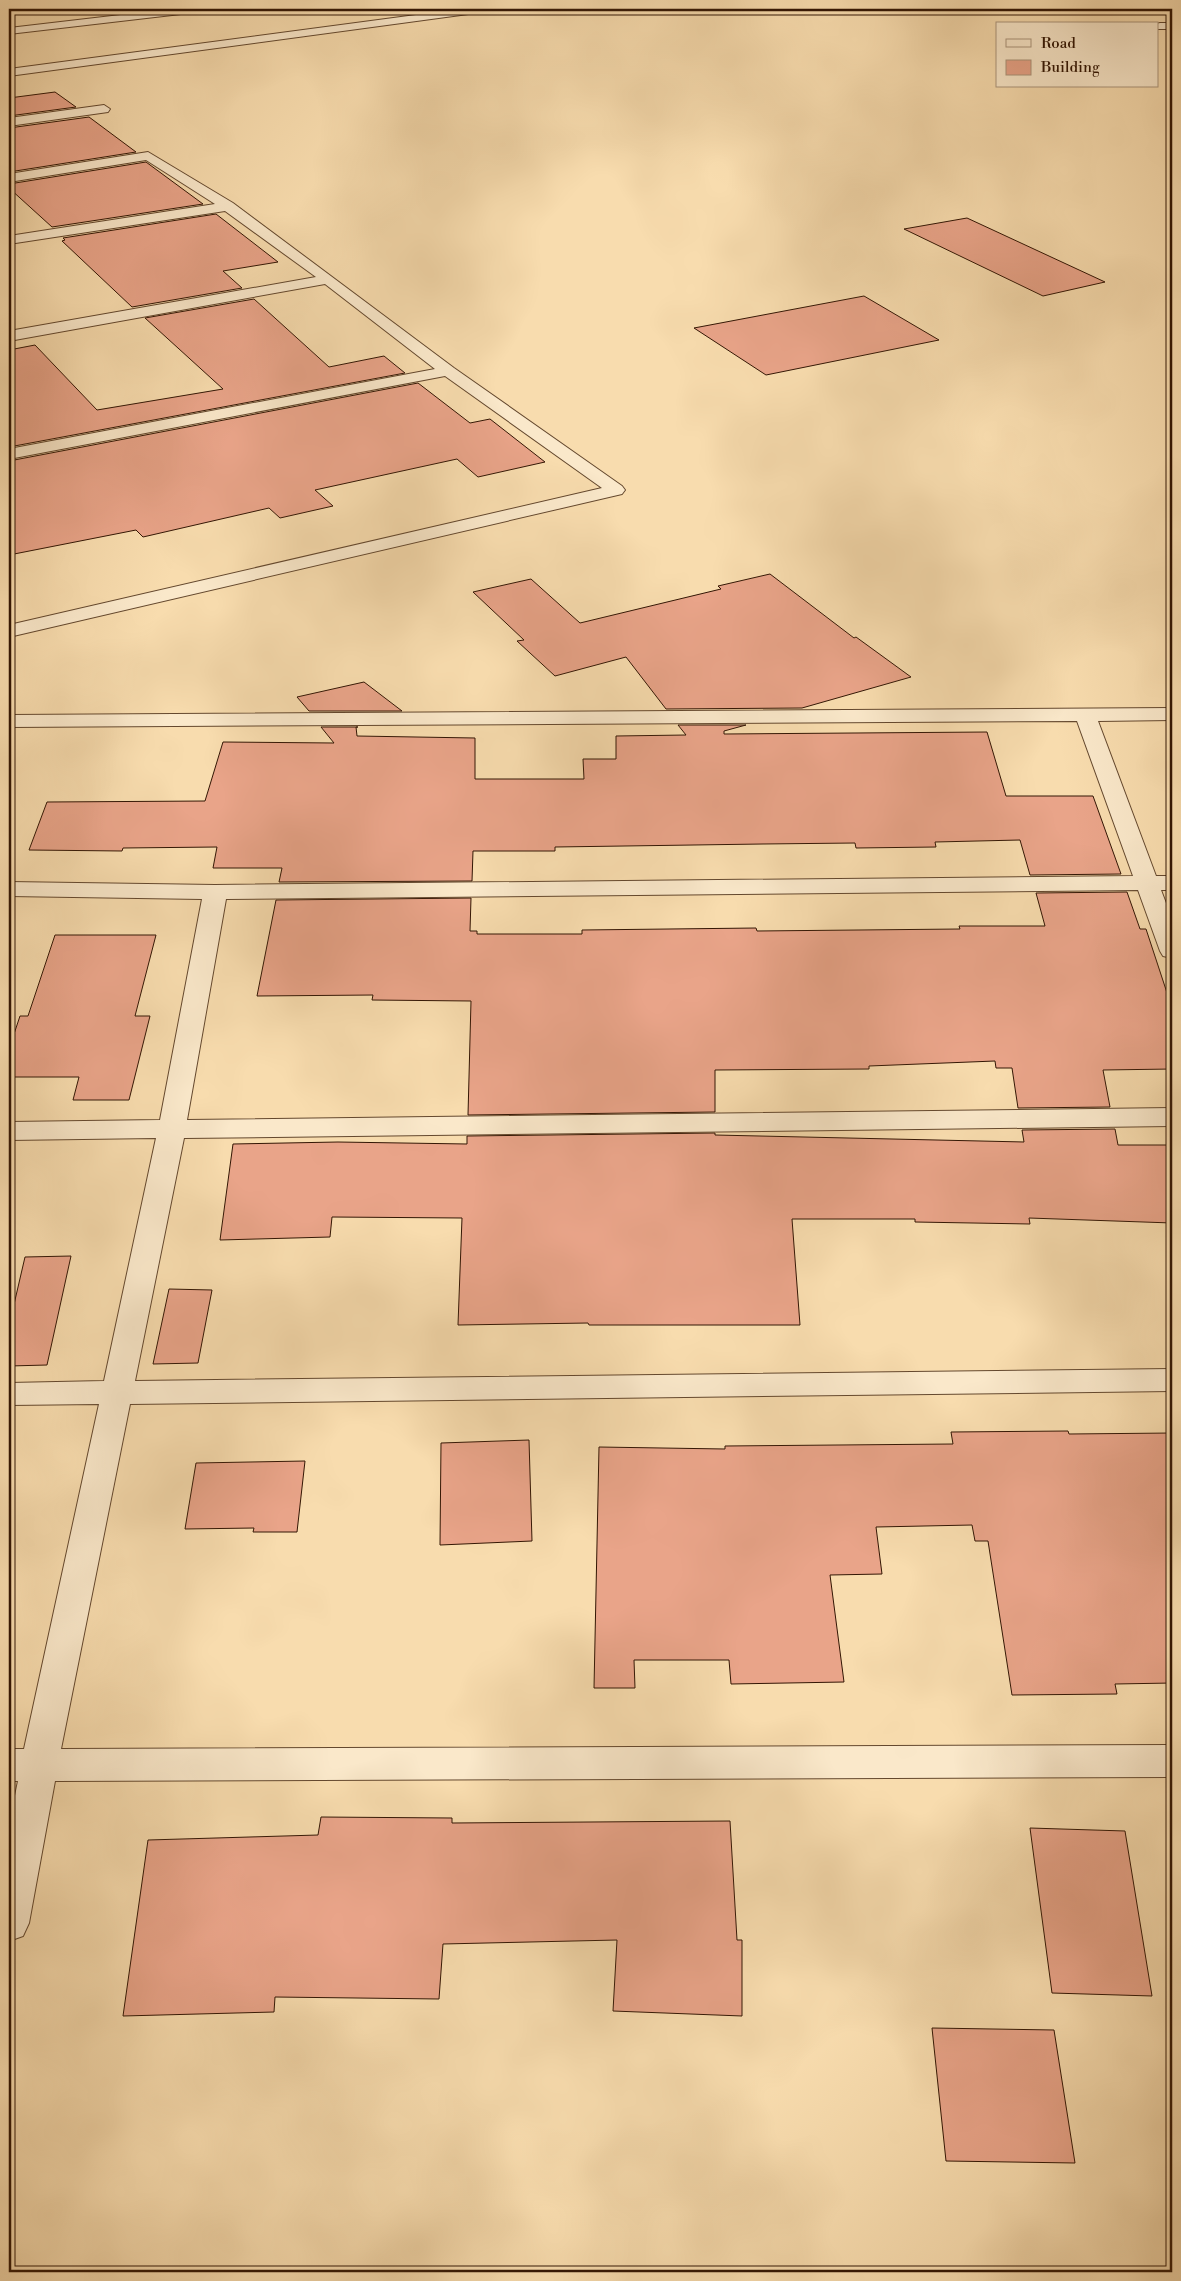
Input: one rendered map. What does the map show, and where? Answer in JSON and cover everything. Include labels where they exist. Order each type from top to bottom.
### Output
[{"type":"street","points":[[9,31],[198,9]]},
{"type":"street","points":[[9,73],[483,9]]},
{"type":"street","points":[[1160,26],[1172,26]]},
{"type":"street","points":[[16,60],[31,70]]},
{"type":"street","points":[[9,122],[104,109]]},
{"type":"street","points":[[9,178],[148,156],[228,206],[328,278],[448,371],[616,490],[9,631]]},
{"type":"street","points":[[9,240],[228,206]]},
{"type":"street","points":[[9,336],[328,278]]},
{"type":"street","points":[[9,454],[448,371]]},
{"type":"street","points":[[9,721],[1172,714]]},
{"type":"street","points":[[1085,715],[1172,951]]},
{"type":"street","points":[[9,890],[215,892],[1172,883]]},
{"type":"street","points":[[9,1923],[24,1765],[117,1393],[172,1129],[215,892]]},
{"type":"street","points":[[9,1131],[1172,1117]]},
{"type":"street","points":[[9,1394],[1172,1380]]},
{"type":"street","points":[[24,1765],[1172,1761]]},
{"type":"building","points":[[55,92],[76,107],[9,116],[9,98]]},
{"type":"building","points":[[89,117],[136,152],[9,172],[9,128]]},
{"type":"building","points":[[146,162],[203,204],[52,227],[9,188],[9,184]]},
{"type":"building","points":[[216,214],[278,262],[223,271],[242,288],[132,307],[62,241],[65,240],[63,238]]},
{"type":"building","points":[[967,218],[1105,282],[1043,296],[904,229]]},
{"type":"building","points":[[864,296],[939,340],[766,375],[694,328]]},
{"type":"building","points":[[254,299],[329,367],[384,356],[405,373],[9,447],[9,350],[35,345],[97,410],[223,389],[145,318]]},
{"type":"building","points":[[418,383],[470,423],[490,419],[545,462],[478,477],[457,459],[315,490],[333,506],[280,518],[269,508],[143,537],[136,530],[9,555],[9,461]]},
{"type":"building","points":[[770,574],[854,638],[856,637],[911,677],[802,708],[666,709],[626,657],[555,676],[517,641],[524,640],[473,592],[531,579],[580,623],[721,589],[718,586]]},
{"type":"building","points":[[364,682],[402,711],[309,711],[297,697]]},
{"type":"building","points":[[678,725],[746,725],[724,731],[724,734],[987,732],[1006,796],[1093,796],[1121,874],[1030,875],[1020,840],[935,842],[936,847],[856,848],[855,843],[555,847],[555,851],[473,851],[472,881],[279,882],[282,868],[213,868],[217,847],[123,848],[122,851],[29,850],[47,802],[205,801],[223,742],[334,743],[321,727],[356,727],[357,736],[475,738],[475,779],[584,779],[583,759],[616,759],[616,736],[686,735]]},
{"type":"building","points":[[1127,892],[1140,929],[1146,929],[1172,1008],[1172,1069],[1103,1070],[1110,1107],[1018,1108],[1012,1068],[996,1068],[995,1061],[869,1066],[869,1069],[715,1070],[715,1112],[468,1115],[471,1001],[372,1000],[373,995],[257,996],[276,900],[471,898],[470,931],[477,931],[477,934],[582,934],[582,930],[756,928],[757,931],[960,929],[959,926],[1045,926],[1036,893]]},
{"type":"building","points":[[55,935],[156,935],[135,1016],[150,1016],[129,1100],[73,1100],[79,1077],[9,1077],[9,1049],[20,1016],[28,1016]]},
{"type":"building","points":[[1115,1129],[1118,1145],[1172,1145],[1172,1223],[1029,1218],[1030,1224],[915,1222],[915,1219],[792,1219],[800,1325],[589,1325],[588,1323],[458,1325],[462,1218],[332,1217],[330,1237],[220,1240],[233,1144],[338,1142],[467,1144],[467,1136],[715,1133],[715,1135],[1024,1142],[1022,1130]]},
{"type":"building","points":[[71,1256],[47,1365],[9,1366],[9,1326],[25,1257]]},
{"type":"building","points":[[169,1289],[212,1290],[198,1363],[153,1364]]},
{"type":"building","points":[[1068,1431],[1069,1434],[1172,1433],[1172,1683],[1115,1684],[1117,1694],[1012,1695],[988,1541],[975,1541],[972,1525],[876,1527],[882,1574],[830,1575],[844,1682],[731,1684],[729,1660],[634,1660],[635,1688],[594,1688],[599,1447],[725,1449],[725,1446],[953,1444],[951,1432]]},
{"type":"building","points":[[529,1440],[532,1541],[440,1545],[441,1443]]},
{"type":"building","points":[[305,1461],[297,1532],[253,1532],[254,1528],[185,1529],[196,1463]]},
{"type":"building","points":[[321,1817],[452,1818],[452,1823],[730,1821],[737,1940],[742,1940],[742,2016],[613,2011],[617,1940],[443,1944],[439,1999],[275,1997],[274,2012],[123,2016],[148,1840],[318,1835]]},
{"type":"building","points":[[1030,1828],[1125,1831],[1152,1996],[1052,1993]]},
{"type":"building","points":[[932,2028],[1054,2030],[1075,2163],[946,2161]]}]
